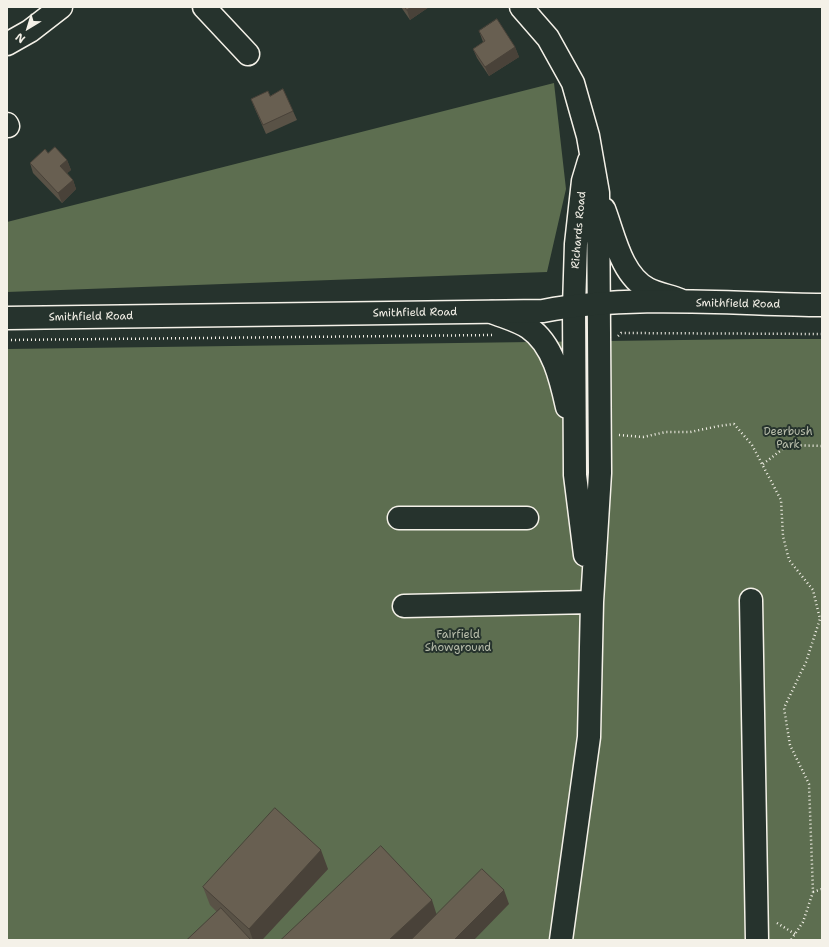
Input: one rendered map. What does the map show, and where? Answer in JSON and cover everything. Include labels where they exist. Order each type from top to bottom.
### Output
[{"type":"main road","points":[[7,44],[30,31],[61,7]]},
{"type":"main road","points":[[204,7],[248,54]]},
{"type":"main road","name":"Richards Road","points":[[521,7],[548,38],[573,83],[580,103],[598,193],[600,473],[592,602]]},
{"type":"main road","name":"Richards Road","points":[[575,437],[574,307],[576,244],[583,181],[591,154]]},
{"type":"main road","name":"Richards Road","points":[[598,193],[622,257],[632,275],[648,289],[688,302]]},
{"type":"main road","name":"Smithfield Road","points":[[7,318],[543,311],[599,305],[688,302],[822,305]]},
{"type":"main road","points":[[492,312],[528,327],[541,338],[548,350],[566,399],[575,437],[575,475],[592,602],[589,737],[561,940]]},
{"type":"main road","points":[[399,518],[528,518]]},
{"type":"main road","points":[[751,600],[757,940]]},
{"type":"main road","points":[[404,606],[592,602]]},
{"type":"path","points":[[613,339],[621,334],[822,334]]},
{"type":"path","points":[[7,340],[496,335]]},
{"type":"path","points":[[763,464],[788,445],[822,446]]},
{"type":"path","points":[[813,892],[822,889]]},
{"type":"green space","points":[[554,83],[566,189],[547,272],[7,292],[7,222]]},
{"type":"green space","name":"Fairfield Showground","points":[[822,339],[822,940],[7,940],[7,349]]},
{"type":"building","points":[[497,19],[515,47],[485,67],[473,49],[485,41],[479,31]]},
{"type":"building","points":[[283,89],[293,111],[263,125],[251,99],[268,91],[270,96]]},
{"type":"building","points":[[55,147],[67,160],[60,166],[73,180],[58,193],[30,163],[45,149],[48,153]]},
{"type":"building","points":[[275,808],[321,850],[249,929],[203,887]]},
{"type":"building","points":[[381,846],[432,900],[389,940],[281,940]]},
{"type":"building","points":[[482,869],[504,890],[454,940],[411,940]]},
{"type":"building","points":[[221,908],[251,940],[187,940]]},
{"type":"park label","name":"Deerbush Park","points":[[788,438]]}]
